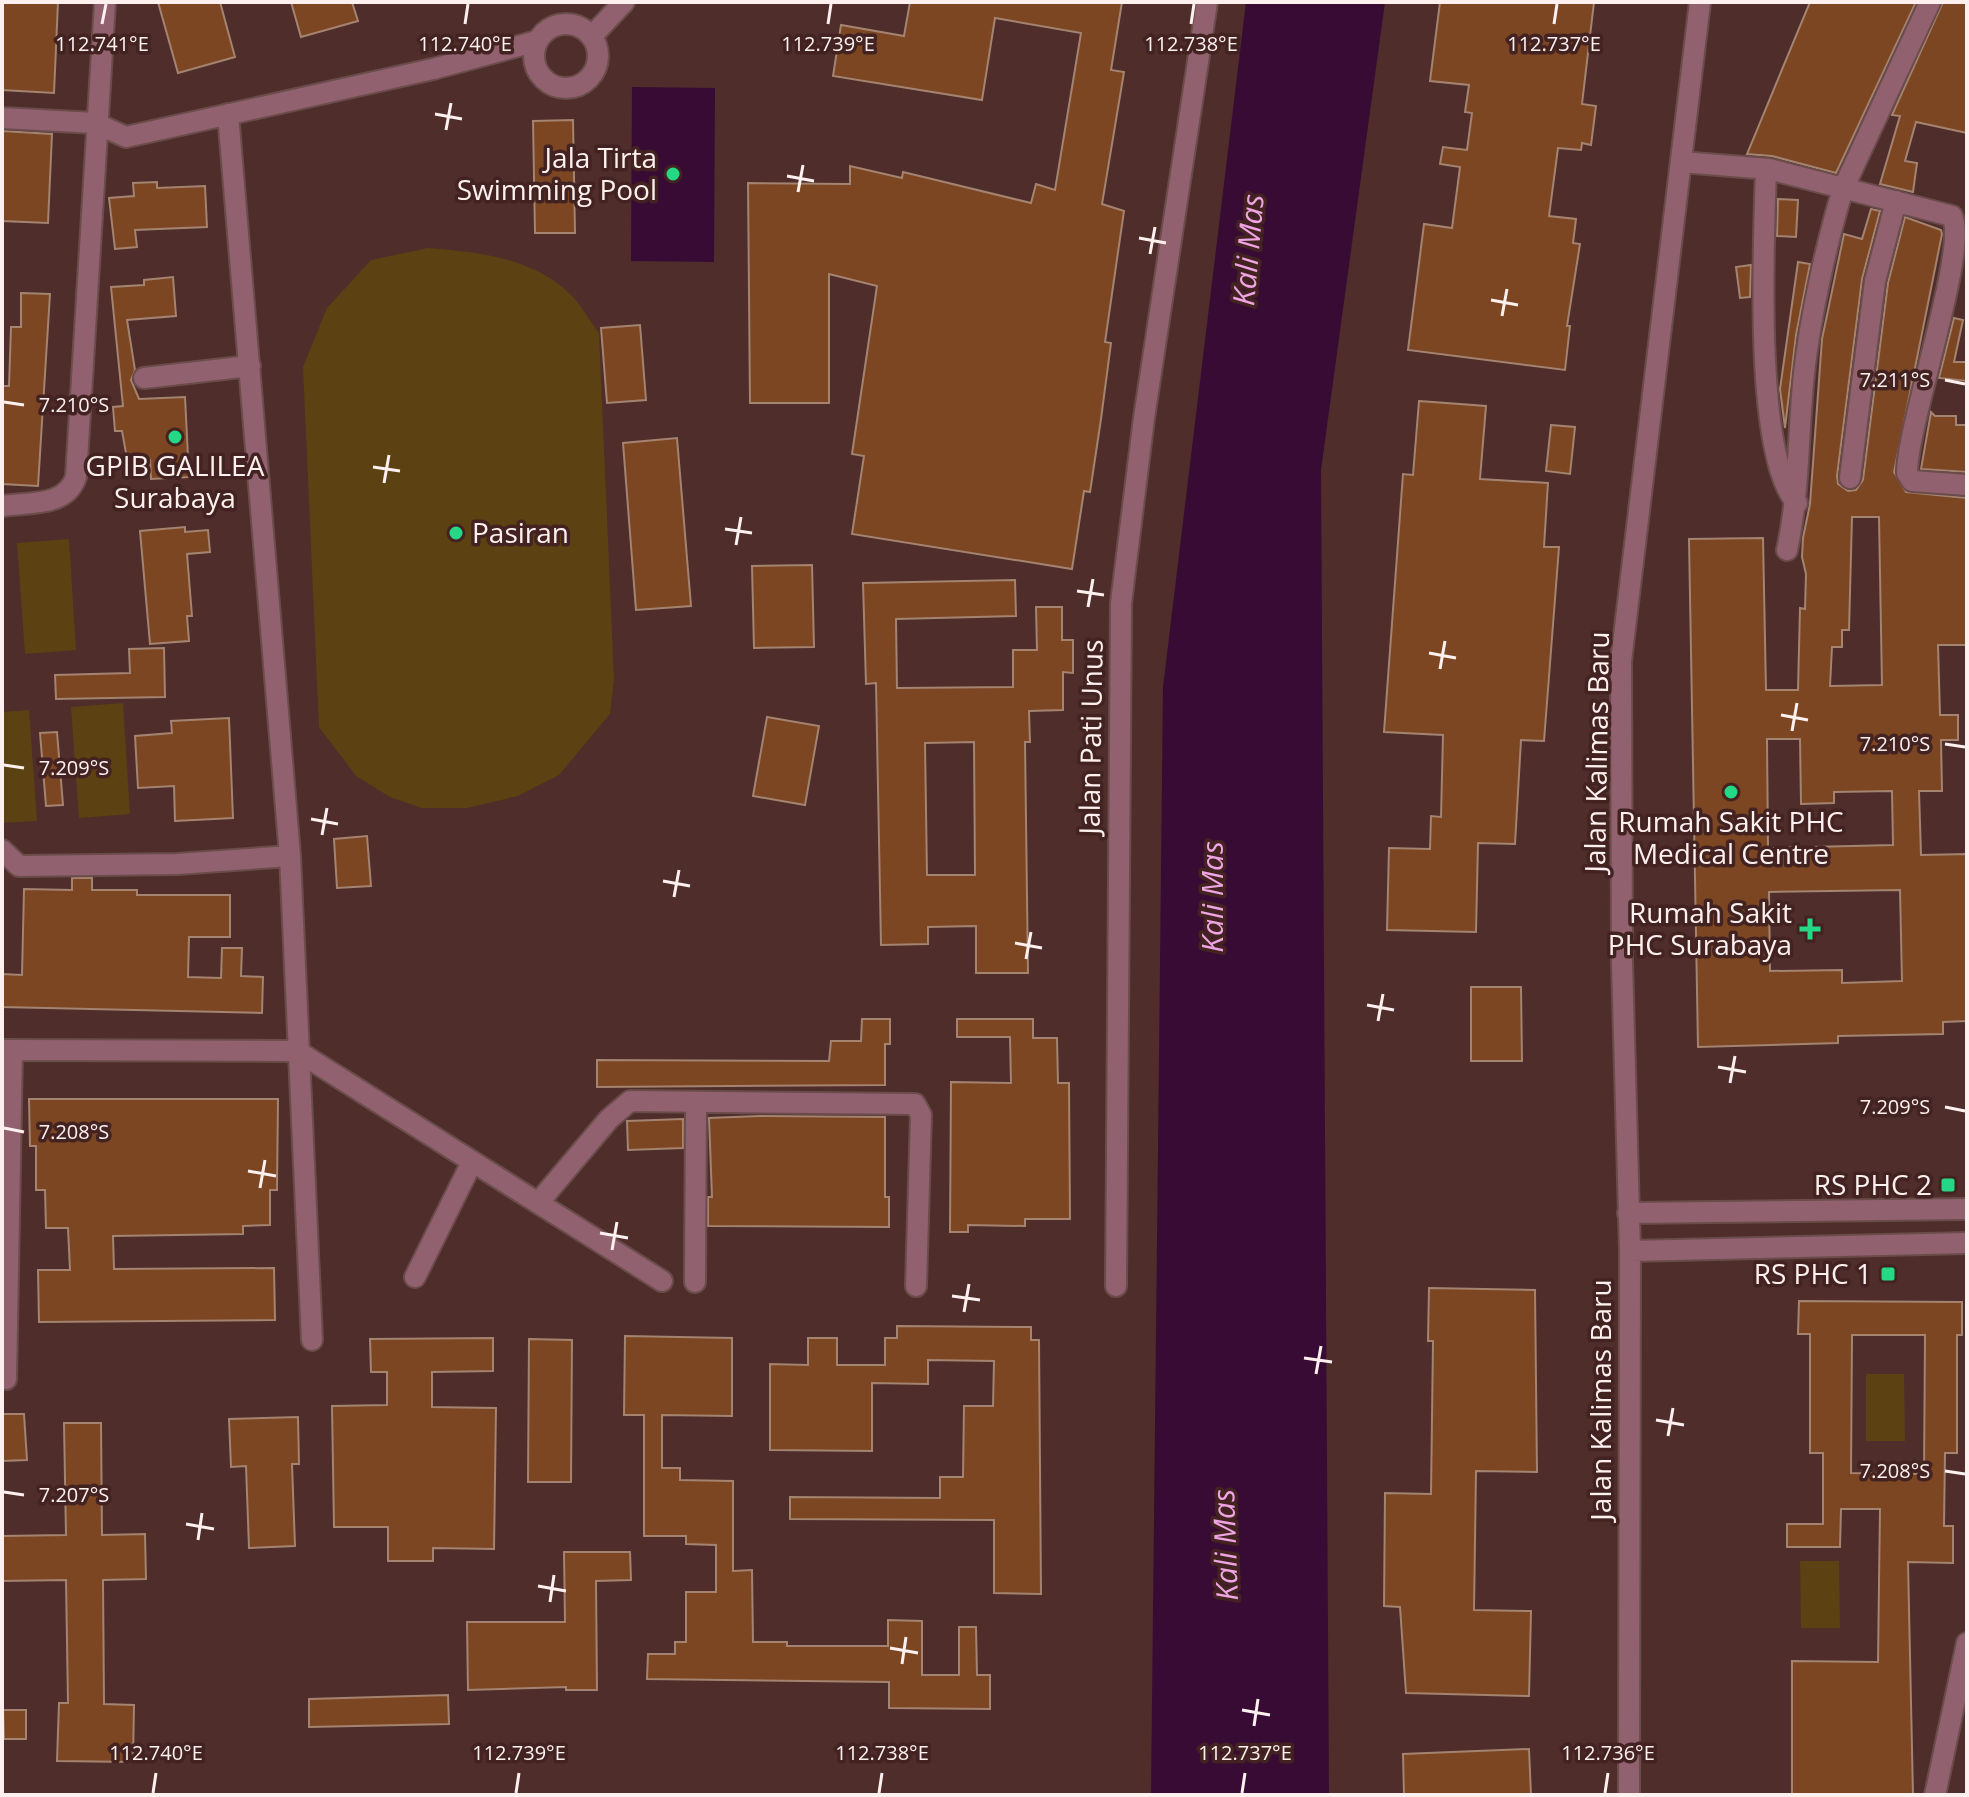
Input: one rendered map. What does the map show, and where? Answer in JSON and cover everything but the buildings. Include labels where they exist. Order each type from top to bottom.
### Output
[{"type":"street","points":[[2,506],[60,498],[71,491],[76,477],[95,123],[105,2]]},
{"type":"street","points":[[593,35],[624,2]]},
{"type":"street","name":"Jalan Pati Unus","points":[[1116,1286],[1121,603],[1144,418],[1207,2]]},
{"type":"street","name":"Jalan Kalimas Baru","points":[[1629,1795],[1630,1251],[1622,962],[1621,661],[1638,547],[1700,2]]},
{"type":"street","points":[[1787,550],[1797,503],[1803,381],[1834,220],[1843,189],[1930,2]]},
{"type":"street","points":[[2,118],[95,123],[126,137],[433,69],[537,41],[552,26],[574,23],[593,35],[599,64],[586,82],[566,89],[545,81],[534,62],[537,41]]},
{"type":"street","points":[[228,114],[290,856],[312,1340]]},
{"type":"street","points":[[1681,162],[1766,169],[1948,213],[1956,224],[1951,269],[1907,465],[1912,481],[1967,485]]},
{"type":"street","points":[[1766,169],[1762,266],[1767,384],[1787,492],[1797,503]]},
{"type":"street","points":[[1850,478],[1875,281],[1896,201]]},
{"type":"street","points":[[144,378],[250,366]]},
{"type":"street","points":[[2,850],[19,866],[177,864],[290,856]]},
{"type":"street","points":[[6,1379],[7,1050],[297,1051],[662,1281]]},
{"type":"street","points":[[538,1203],[609,1119],[630,1101],[915,1104],[921,1115],[916,1286]]},
{"type":"street","points":[[695,1282],[696,1102]]},
{"type":"street","points":[[415,1277],[472,1162]]},
{"type":"street","points":[[1628,1213],[1957,1209],[1957,1243],[1630,1251]]},
{"type":"street","points":[[1935,1795],[1967,1643]]},
{"type":"shaded area","name":"Pasiran","points":[[428,248],[506,259],[542,273],[573,297],[599,333],[614,679],[610,714],[559,775],[518,796],[467,808],[422,808],[390,797],[356,776],[319,727],[303,367],[327,308],[371,260]]},
{"type":"shaded area","points":[[69,539],[76,650],[25,654],[17,543]]},
{"type":"shaded area","points":[[123,703],[130,814],[79,818],[71,707]]},
{"type":"shaded area","points":[[29,710],[37,821],[2,823],[2,712]]},
{"type":"shaded area","points":[[1866,1374],[1904,1374],[1905,1441],[1866,1441]]},
{"type":"shaded area","points":[[1800,1561],[1839,1561],[1840,1628],[1801,1628]]},
{"type":"water","name":"Kali Mas","points":[[1246,2],[1385,2],[1321,470],[1329,1795],[1151,1795],[1163,687]]},
{"type":"water","name":"Jala Tirta Swimming Pool","points":[[632,87],[715,88],[714,262],[631,261]]},
{"type":"place","name":"Jala Tirta Swimming Pool","points":[[673,174]]},
{"type":"place","name":"GPIB GALILEA Surabaya","points":[[175,437]]},
{"type":"place","name":"Pasiran","points":[[456,533]]},
{"type":"place","name":"Rumah Sakit PHC Medical Centre","points":[[1731,792]]},
{"type":"place","name":"Rumah Sakit PHC Surabaya","points":[[1810,929]]},
{"type":"place","name":"RS PHC 2","points":[[1948,1185]]},
{"type":"place","name":"RS PHC 1","points":[[1888,1274]]}]
